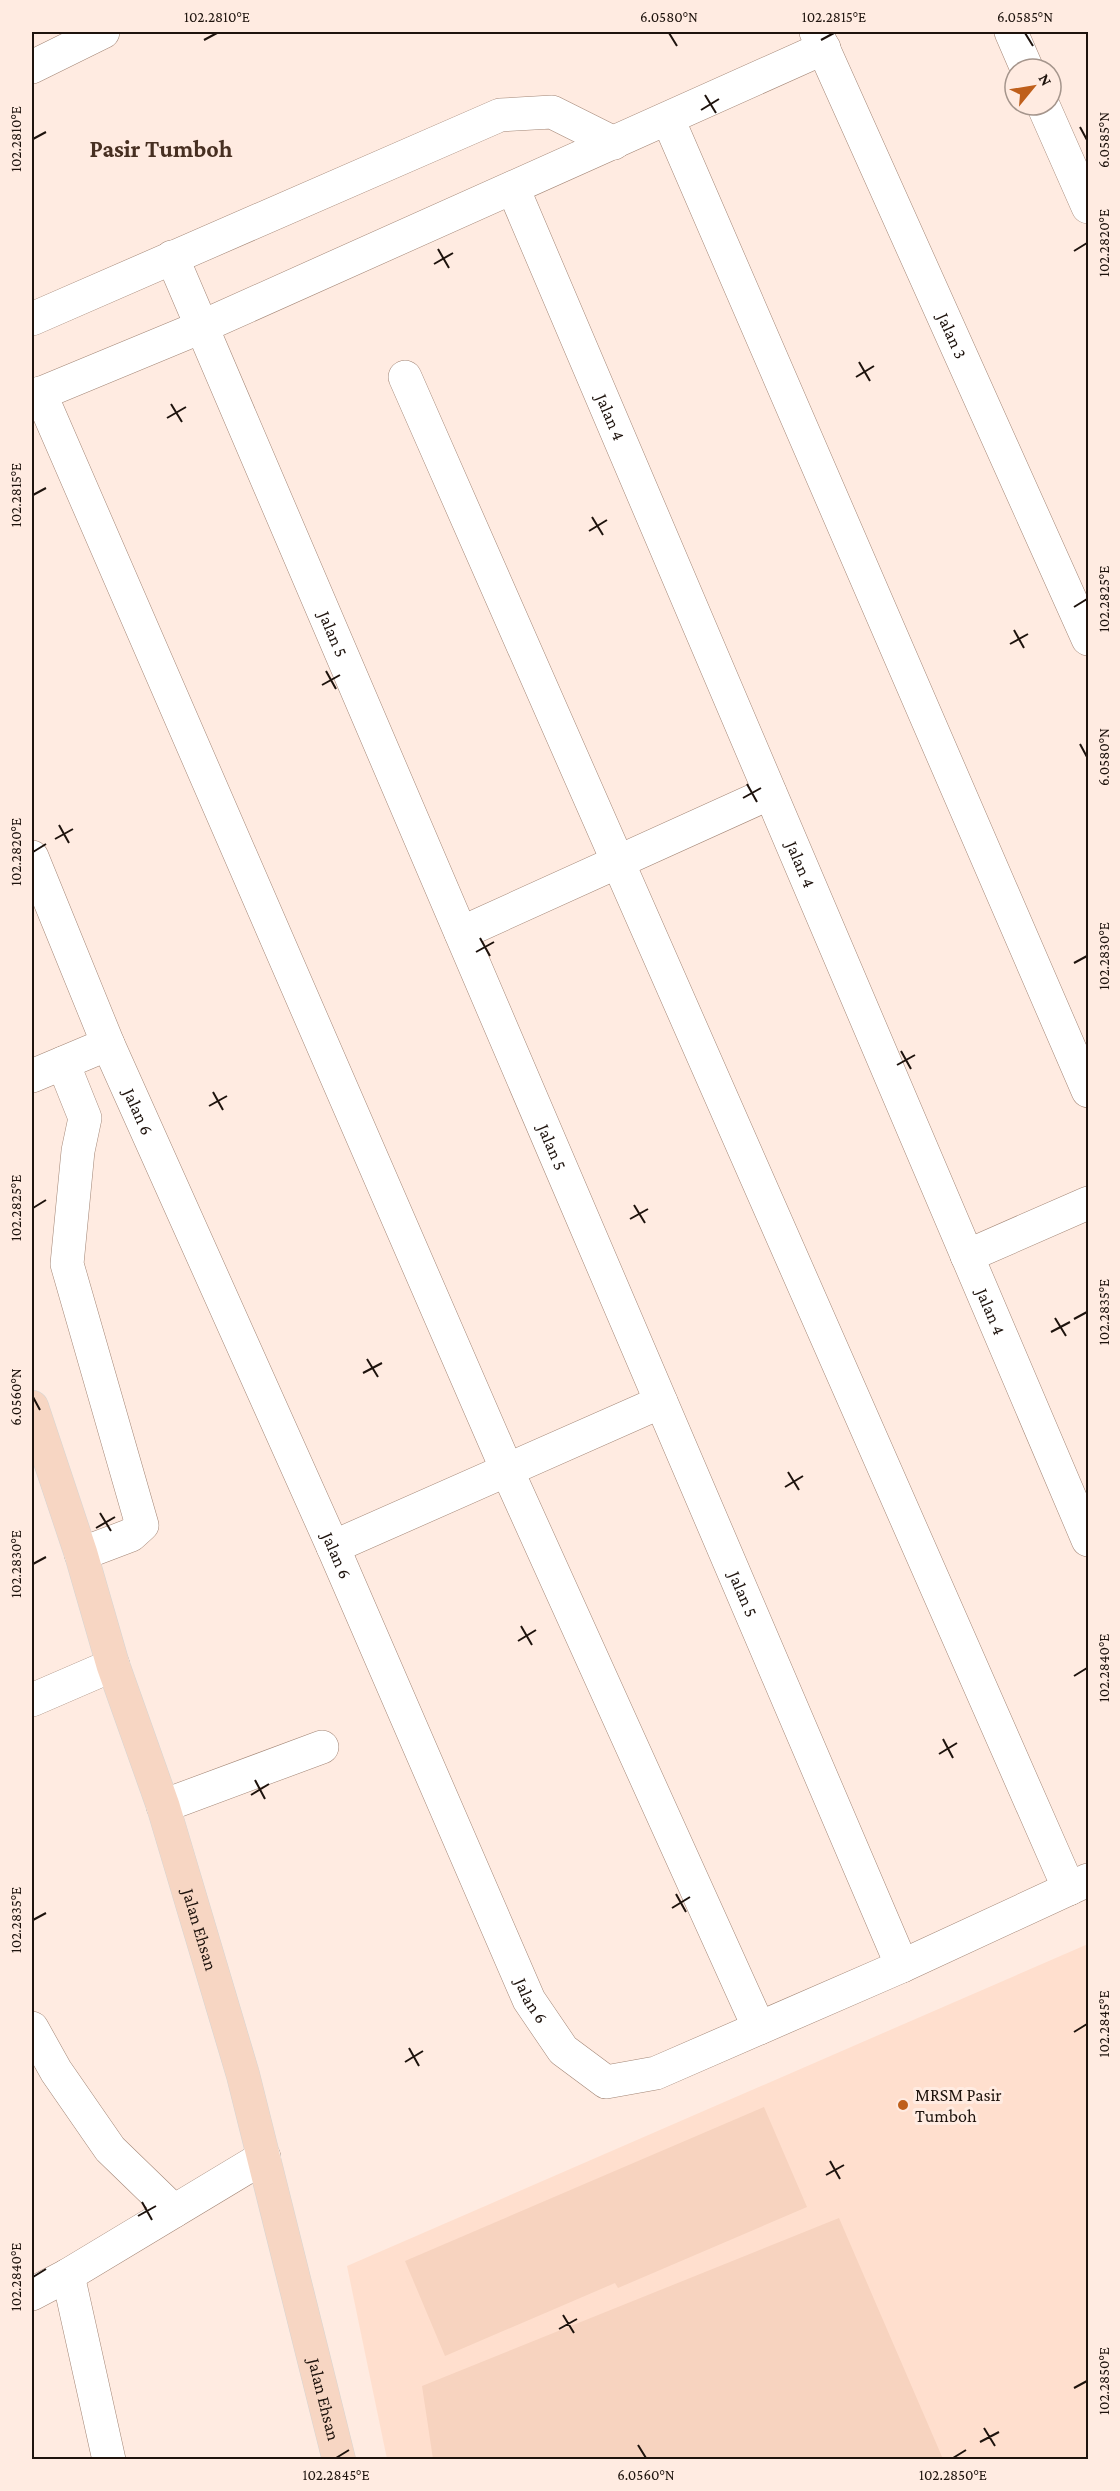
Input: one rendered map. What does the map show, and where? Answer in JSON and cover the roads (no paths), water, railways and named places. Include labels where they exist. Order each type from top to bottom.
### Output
[{"type":"main road","name":"Jalan Ehsan","points":[[32,1407],[81,1554],[113,1665],[163,1806],[243,2075],[339,2460]]},
{"type":"street","points":[[32,67],[103,32]]},
{"type":"street","points":[[1011,32],[1022,57]]},
{"type":"street","points":[[759,2028],[507,1470],[35,395],[201,327],[668,119],[820,40]]},
{"type":"street","name":"Jalan 3","points":[[820,40],[1089,639]]},
{"type":"street","points":[[32,319],[500,115],[552,112],[614,143]]},
{"type":"street","points":[[1048,117],[1089,207]]},
{"type":"street","points":[[668,119],[1089,1091]]},
{"type":"street","name":"Jalan 4","points":[[513,188],[1089,1540]]},
{"type":"street","name":"Jalan 5","points":[[172,257],[902,1966]]},
{"type":"street","points":[[405,377],[618,862],[1079,1885]]},
{"type":"street","points":[[461,933],[771,793]]},
{"type":"street","name":"Jalan 6","points":[[32,857],[108,1044],[333,1547],[529,2000],[563,2050],[606,2082],[656,2073],[902,1966],[1079,1885]]},
{"type":"street","points":[[32,1076],[108,1044]]},
{"type":"street","points":[[63,1063],[85,1118],[78,1151],[67,1264],[140,1508],[142,1525],[131,1535],[81,1554]]},
{"type":"street","points":[[967,1256],[1089,1203]]},
{"type":"street","points":[[333,1547],[661,1402]]},
{"type":"street","points":[[32,1700],[113,1665]]},
{"type":"street","points":[[163,1806],[322,1748]]},
{"type":"street","points":[[32,2028],[56,2071],[110,2150],[174,2211]]},
{"type":"street","points":[[32,2294],[68,2275],[264,2157]]},
{"type":"street","points":[[68,2275],[110,2460]]},
{"type":"place","name":"MRSM Pasir Tumboh","points":[[903,2105]]},
{"type":"district","name":"Pasir Tumboh","points":[[161,148]]}]
